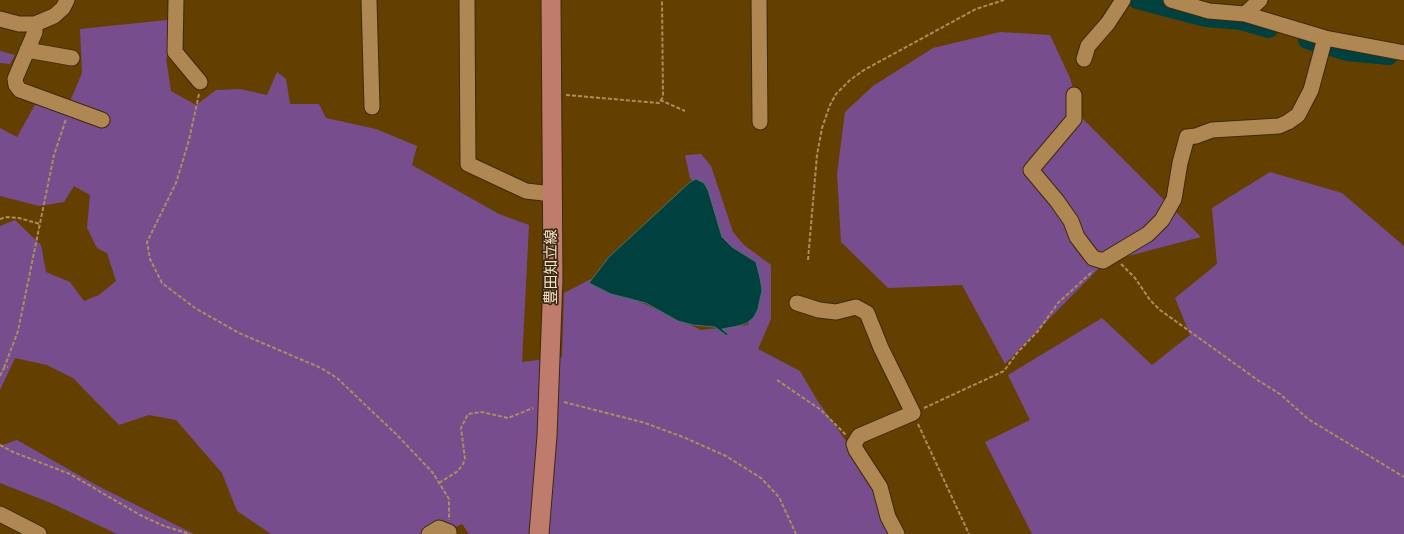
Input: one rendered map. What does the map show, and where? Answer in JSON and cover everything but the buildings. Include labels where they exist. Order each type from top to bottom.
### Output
[{"type":"main road","name":"豊田知立線","points":[[539,534],[549,398],[553,279],[551,0]]},
{"type":"street","points":[[0,19],[19,24],[35,24],[54,16],[63,8],[67,0]]},
{"type":"street","points":[[176,0],[176,52],[200,82]]},
{"type":"street","points":[[369,0],[372,107]]},
{"type":"street","points":[[467,0],[468,164],[526,191],[552,194]]},
{"type":"street","points":[[759,0],[760,122]]},
{"type":"street","points":[[1084,59],[1088,46],[1108,23],[1123,0]]},
{"type":"street","points":[[1171,0],[1209,11],[1245,14],[1325,38],[1404,53]]},
{"type":"street","points":[[1245,14],[1260,0]]},
{"type":"street","points":[[35,24],[35,32],[15,79],[16,85],[20,90],[102,120]]},
{"type":"street","points":[[1074,95],[1074,119],[1031,170],[1057,201],[1071,221],[1077,237],[1093,258],[1108,259],[1148,234],[1162,220],[1174,199],[1180,163],[1188,137],[1196,136],[1212,130],[1279,126],[1298,115],[1310,90],[1325,38]]},
{"type":"street","points":[[27,50],[72,58]]},
{"type":"street","points":[[797,303],[819,310],[836,312],[856,307],[867,313],[879,342],[913,413],[859,436],[855,442],[856,450],[880,487],[888,517],[897,534]]},
{"type":"street","points":[[0,514],[39,534]]},
{"type":"street","points":[[429,534],[439,528],[449,533]]},
{"type":"path","points":[[551,94],[593,96],[659,103],[663,97],[662,0]]},
{"type":"path","points":[[808,260],[817,155],[822,128],[830,105],[836,94],[850,80],[864,70],[976,9],[1004,0]]},
{"type":"path","points":[[200,82],[199,100],[191,134],[176,183],[147,242],[150,259],[162,283],[195,308],[239,333],[321,368],[337,378],[397,435],[433,473],[449,499],[449,533]]},
{"type":"path","points":[[660,100],[685,111]]},
{"type":"path","points":[[0,376],[18,331],[40,224],[43,216],[43,207],[54,155],[70,108]]},
{"type":"path","points":[[0,219],[7,217],[20,218],[40,224]]},
{"type":"path","points":[[969,534],[913,413],[1004,371],[1017,353],[1038,331],[1058,303],[1108,259],[1136,278],[1150,300],[1160,310],[1259,381],[1280,394],[1308,419],[1404,477]]},
{"type":"path","points":[[4,368],[8,367]]},
{"type":"path","points":[[777,380],[821,410],[855,442]]},
{"type":"path","points":[[564,402],[645,423],[684,437],[726,456],[761,478],[779,497],[796,534]]},
{"type":"path","points":[[439,484],[458,471],[463,464],[465,459],[461,428],[468,414],[482,412],[508,418],[534,408]]},
{"type":"path","points":[[0,445],[13,452],[70,474],[140,515],[164,526],[190,534]]},
{"type":"shaded area","points":[[167,20],[178,41],[166,58],[171,91],[196,105],[216,90],[240,89],[267,95],[277,72],[286,79],[290,104],[319,104],[326,118],[376,129],[417,146],[412,165],[499,214],[529,225],[522,362],[562,357],[564,293],[591,279],[701,330],[748,325],[755,294],[733,257],[704,215],[701,190],[690,178],[685,155],[701,154],[711,166],[733,232],[744,245],[771,265],[771,319],[758,349],[800,371],[817,400],[878,486],[891,534],[469,534],[462,524],[441,534],[271,534],[237,511],[222,473],[176,420],[149,415],[119,425],[73,378],[47,365],[15,358],[0,390],[0,226],[15,220],[41,245],[46,272],[70,282],[84,301],[99,295],[116,281],[107,253],[97,248],[87,228],[90,195],[74,186],[64,202],[39,206],[0,196],[0,128],[17,137],[36,103],[65,113],[82,73],[80,29]]},
{"type":"shaded area","points":[[1000,32],[1050,35],[1070,78],[1081,117],[1201,237],[1105,262],[1005,364],[962,285],[888,288],[841,242],[837,174],[845,112],[873,86],[933,48]]},
{"type":"shaded area","points":[[0,51],[15,55],[10,64],[0,63]]},
{"type":"shaded area","points":[[1270,172],[1342,193],[1404,246],[1404,534],[1032,534],[985,442],[1030,420],[1008,375],[1102,318],[1152,365],[1190,335],[1175,298],[1217,264],[1212,208]]},
{"type":"shaded area","points":[[17,440],[98,486],[194,534],[117,534],[51,503],[0,483],[0,446]]},
{"type":"water","points":[[696,179],[704,183],[708,190],[722,237],[732,247],[756,262],[760,278],[762,290],[758,309],[754,317],[747,323],[722,329],[728,334],[727,336],[715,327],[693,325],[678,321],[646,303],[611,294],[589,283],[609,257],[690,182]]},
{"type":"waterway","points":[[1137,0],[1206,18],[1241,21],[1269,29]]},
{"type":"waterway","points":[[1307,40],[1347,52],[1389,56]]}]
